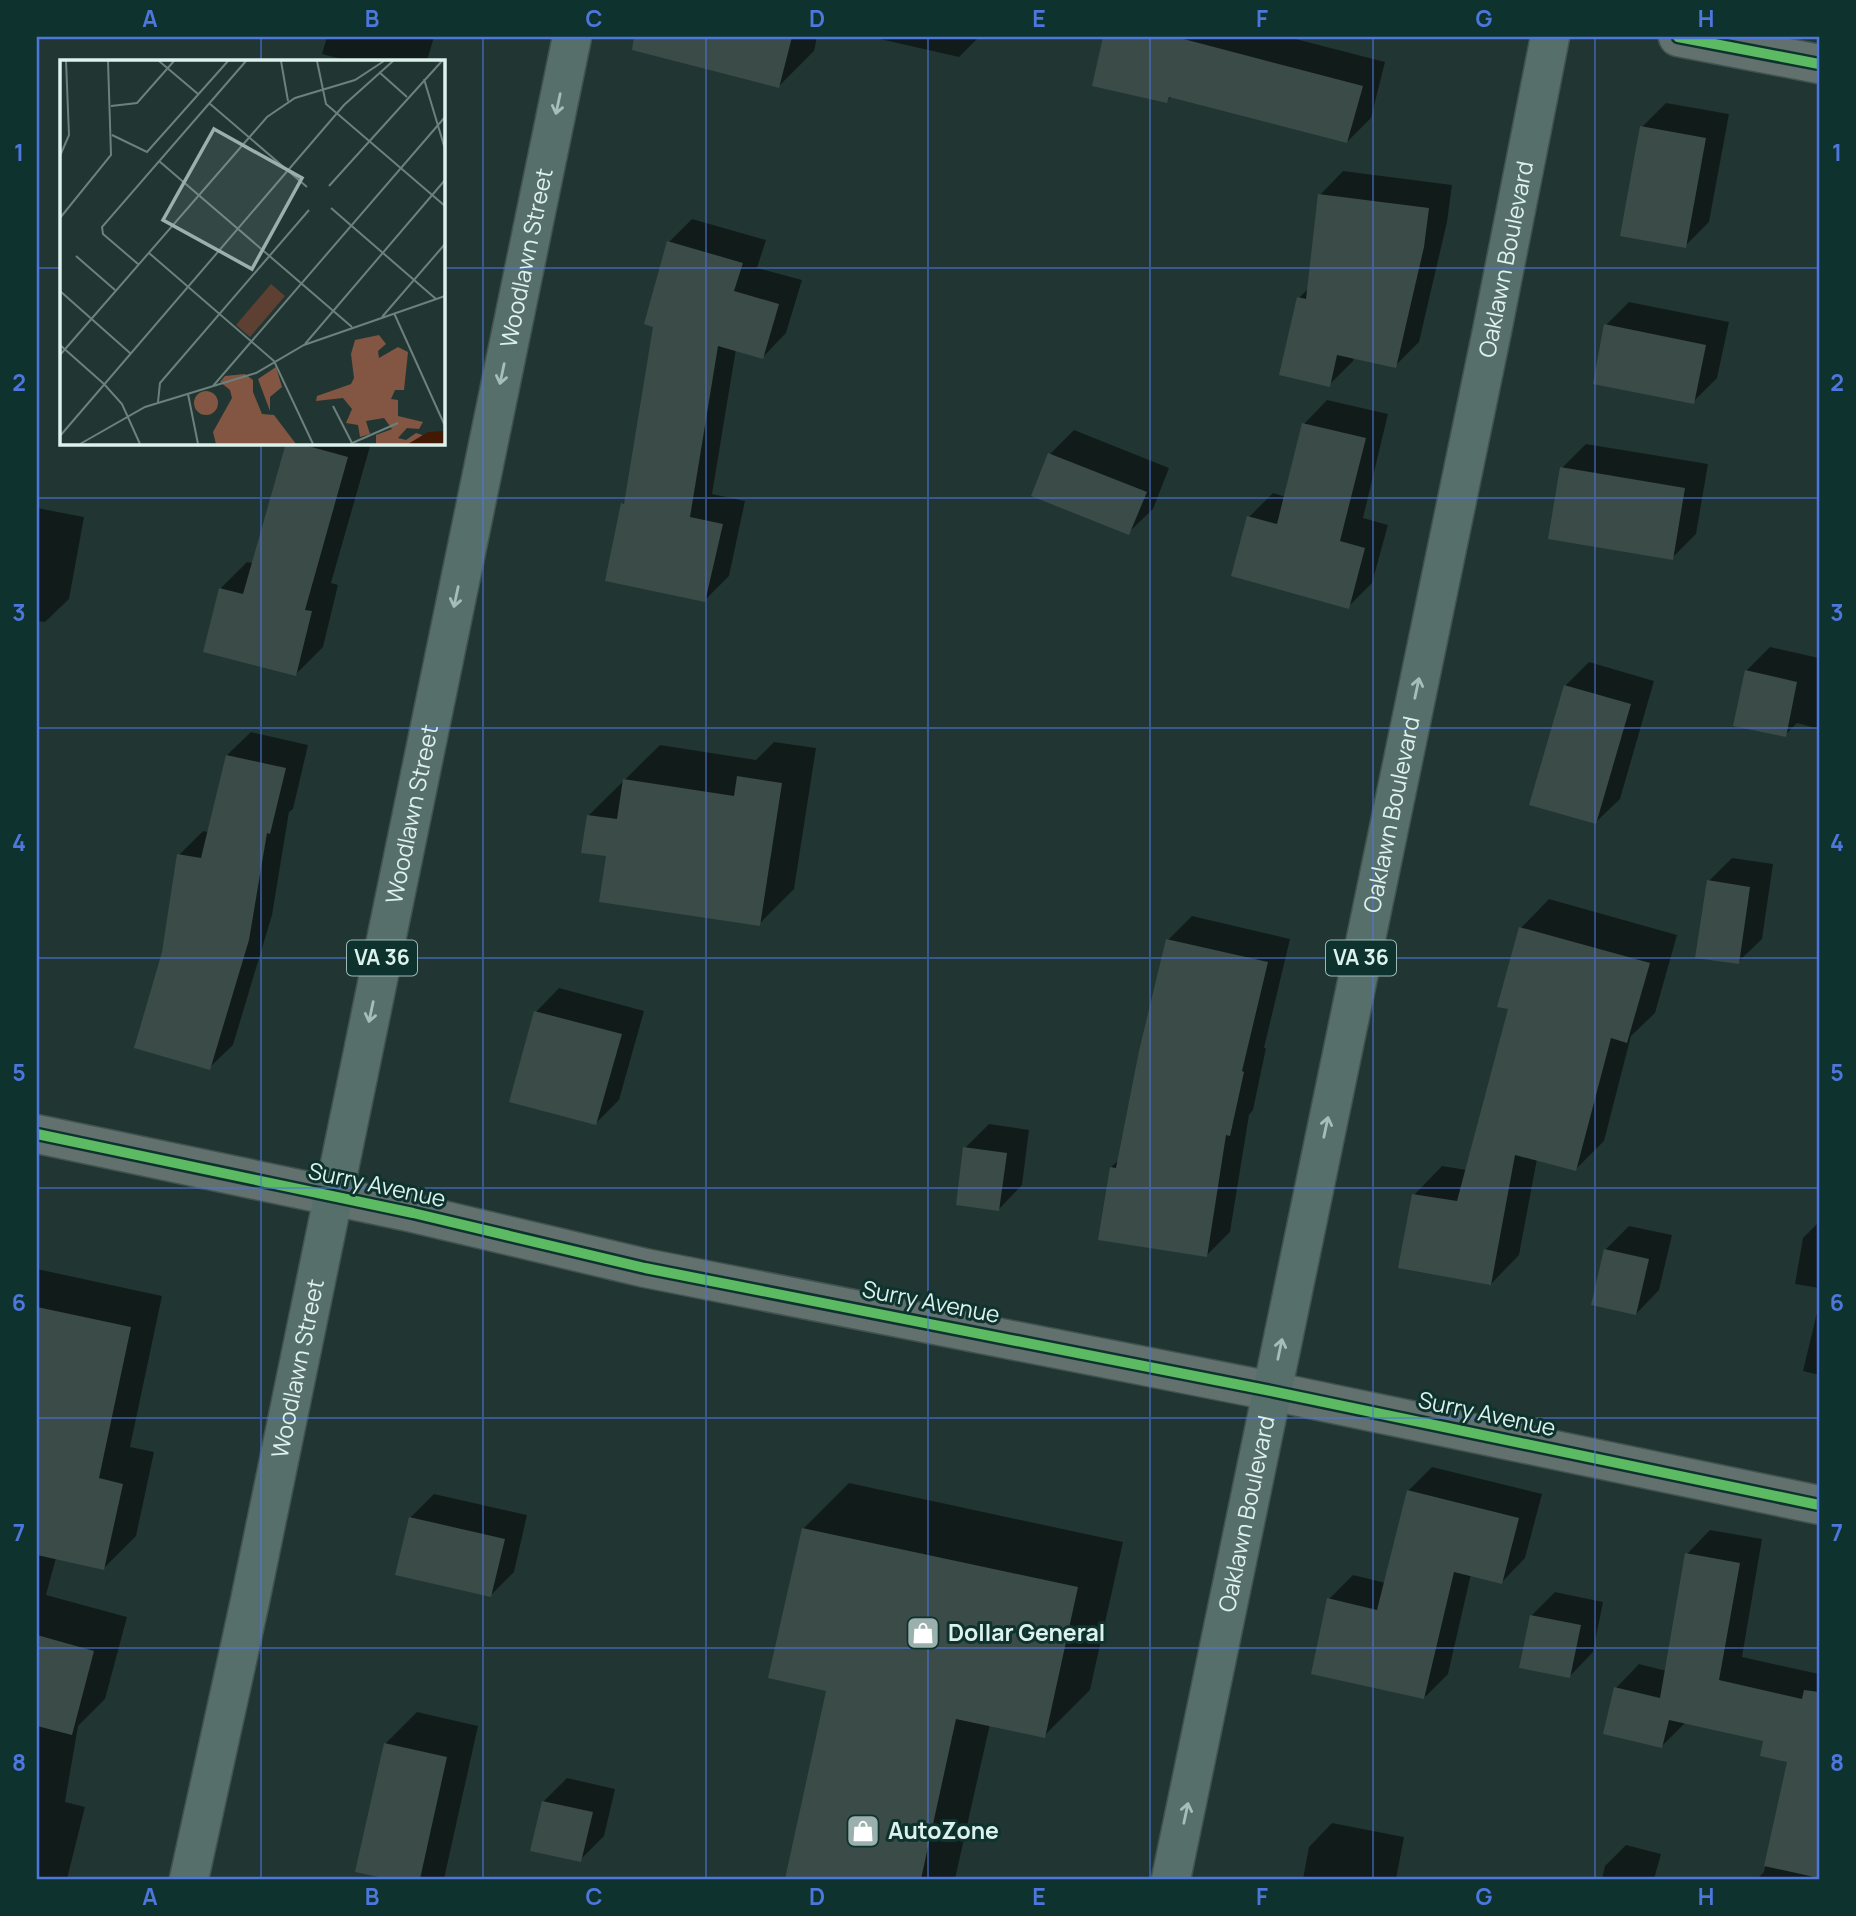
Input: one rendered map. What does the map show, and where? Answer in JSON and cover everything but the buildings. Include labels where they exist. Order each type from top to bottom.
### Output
[{"type":"highway","name":"Woodlawn Street","points":[[189,1879],[250,1601],[572,37]]},
{"type":"highway","name":"Oaklawn Boulevard","points":[[1171,1879],[1489,345],[1550,37]]},
{"type":"street","points":[[1678,37],[1819,64]]},
{"type":"street","name":"Surry Avenue","points":[[37,1134],[413,1213],[645,1268],[1271,1391],[1819,1505]]},
{"type":"cycle path","points":[[1678,37],[1819,64]]},
{"type":"cycle path","points":[[37,1134],[413,1213],[645,1268],[1271,1391],[1819,1505]]},
{"type":"place","name":"Dollar General","points":[[923,1633]]},
{"type":"place","name":"AutoZone","points":[[863,1831]]}]
